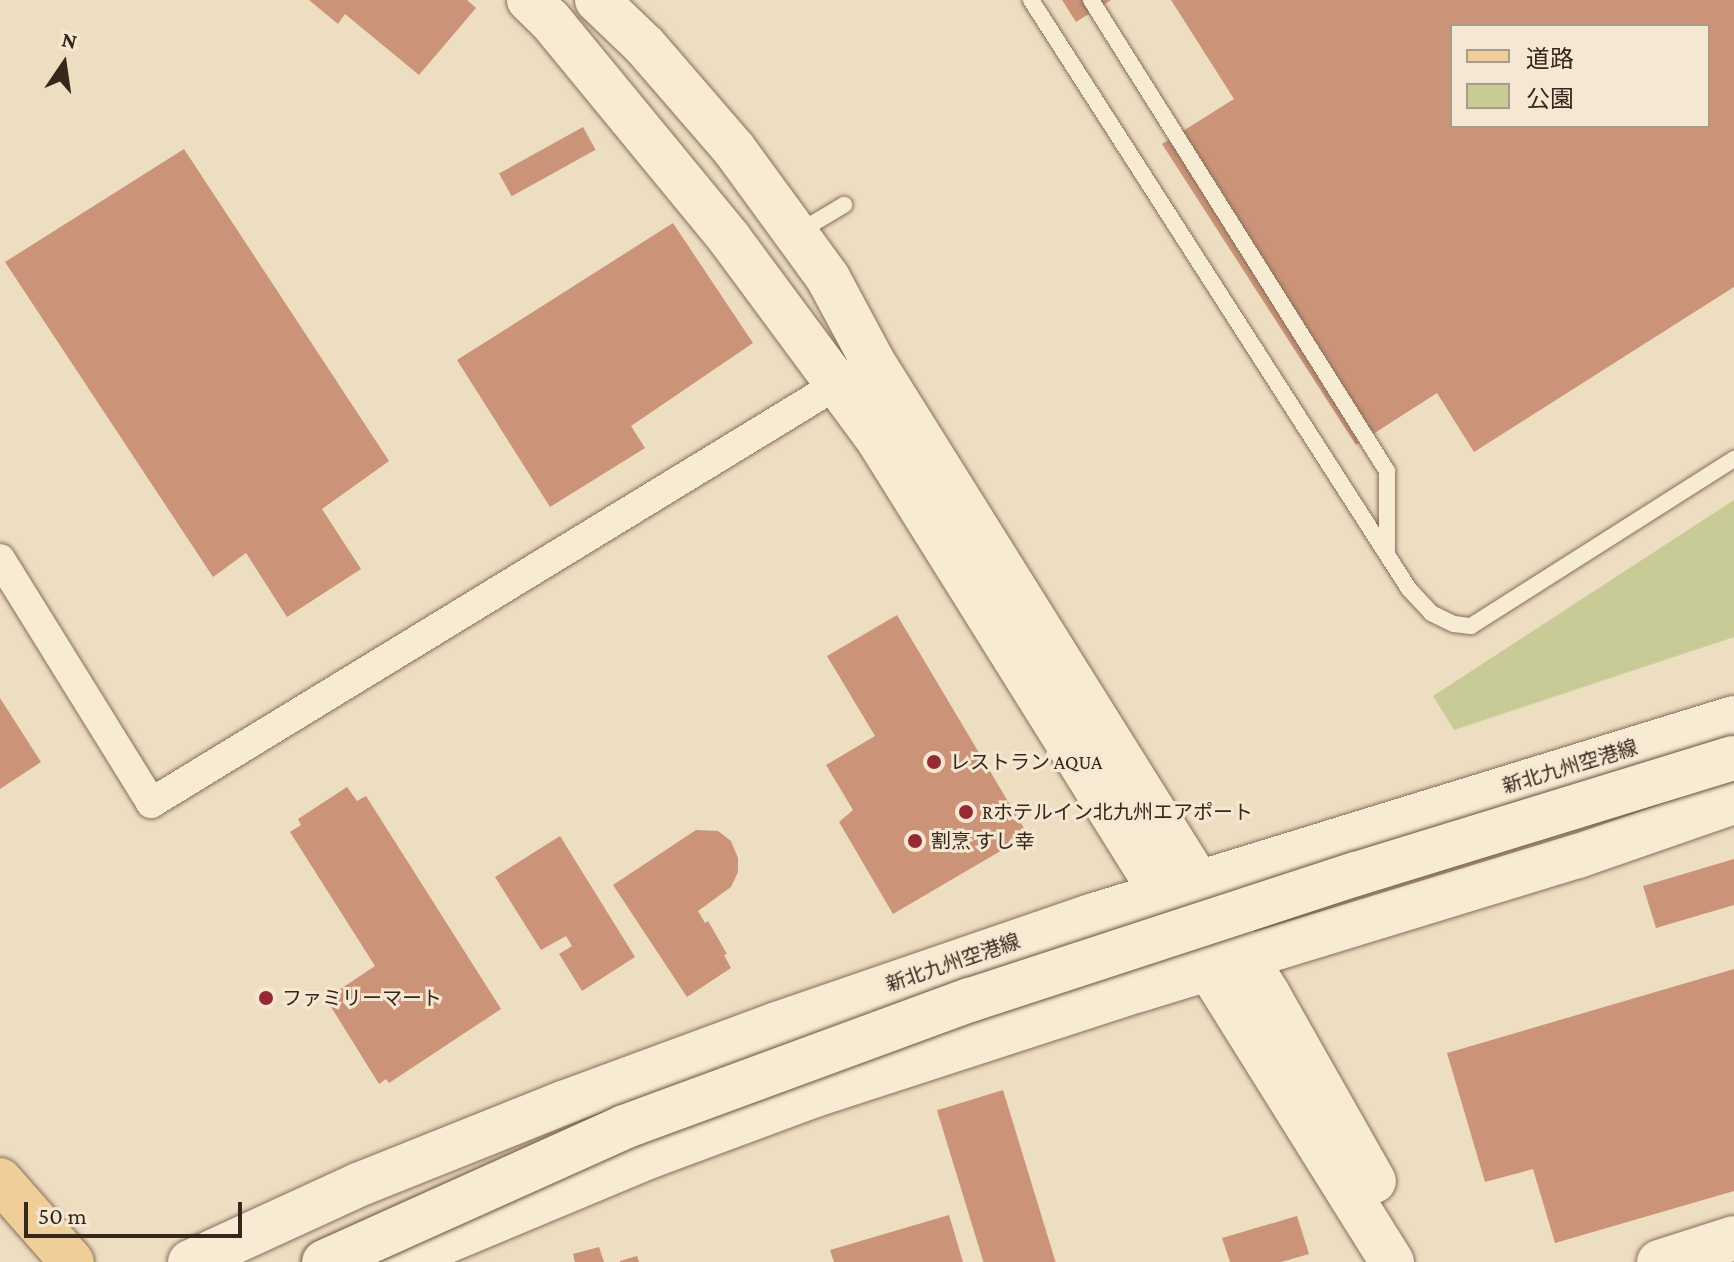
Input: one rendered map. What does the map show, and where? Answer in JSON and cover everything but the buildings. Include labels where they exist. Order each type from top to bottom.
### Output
[{"type":"main road","points":[[529,0],[550,20],[729,238],[879,441],[1179,889]]},
{"type":"main road","points":[[597,0],[645,46],[734,149],[828,278],[873,362],[1226,965],[1392,1262]]},
{"type":"main road","name":"新北九州空港線","points":[[190,1262],[358,1185],[563,1103],[777,1024],[1179,889],[1734,718]]},
{"type":"main road","name":"新北九州空港線","points":[[324,1262],[624,1127],[970,1000],[1356,874],[1734,758]]},
{"type":"main road","points":[[397,1262],[651,1156],[815,1095],[1578,856],[1734,802]]},
{"type":"main road","points":[[1226,965],[1268,994],[1419,1262]]},
{"type":"main road","points":[[0,1180],[72,1262]]},
{"type":"main road","points":[[1659,1262],[1734,1238]]},
{"type":"street","points":[[0,559],[151,803],[873,362]]},
{"type":"lane","points":[[1031,0],[1409,589],[1431,613],[1454,624],[1471,626],[1734,459]]},
{"type":"lane","points":[[1091,0],[1387,471],[1387,554]]},
{"type":"lane","points":[[796,233],[844,205]]},
{"type":"green space","points":[[1734,500],[1734,637],[1454,730],[1433,696]]},
{"type":"place","name":"レストラン AQUA","points":[[934,762]]},
{"type":"place","name":"Rホテルイン北九州エアポート","points":[[966,812]]},
{"type":"place","name":"割烹 すし幸","points":[[915,841]]},
{"type":"place","name":"ファミリーマート","points":[[266,998]]}]
